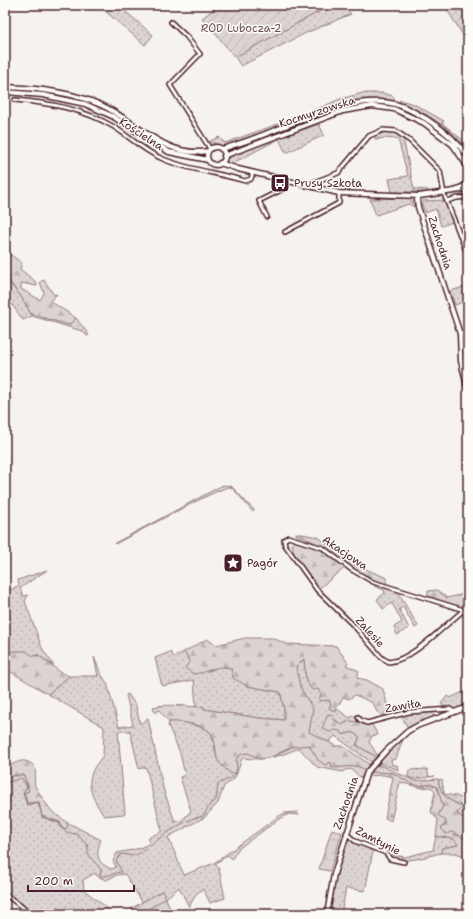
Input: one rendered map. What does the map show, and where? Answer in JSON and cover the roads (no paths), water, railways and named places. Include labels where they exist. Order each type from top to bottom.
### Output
[{"type":"main road","points":[[5,87],[37,90],[81,98],[113,111],[166,145],[188,152],[209,150],[216,147],[221,149],[224,157],[233,167]]},
{"type":"main road","points":[[5,92],[43,95],[85,104],[112,116],[169,152],[208,160],[213,164],[220,163],[339,193],[420,196],[444,194],[468,189]]},
{"type":"main road","name":"Kocmyrzowska","points":[[221,149],[336,108],[357,102],[375,101],[395,104],[424,118],[450,136],[468,157]]},
{"type":"main road","name":"Kocmyrzowska","points":[[224,157],[343,111],[372,106],[394,109],[424,123],[453,145],[468,167]]},
{"type":"main road","points":[[208,160],[209,150]]},
{"type":"main road","points":[[220,163],[224,157]]},
{"type":"main road","points":[[454,191],[468,184]]},
{"type":"main road","name":"Zachodnia","points":[[420,196],[417,200],[418,207],[460,334],[461,361],[468,390]]},
{"type":"main road","points":[[468,555],[468,598]]},
{"type":"main road","name":"Zachodnia","points":[[327,914],[334,874],[346,833],[368,770],[408,731],[468,707]]},
{"type":"street","points":[[171,22],[186,36],[200,54],[170,85],[209,150]]},
{"type":"street","name":"Kościelna","points":[[15,100],[75,110],[92,115],[157,156],[173,162],[246,181],[251,178],[253,172]]},
{"type":"street","points":[[309,186],[309,184],[338,173],[366,138],[374,132],[387,129],[400,133],[440,170],[444,194],[468,256]]},
{"type":"street","points":[[267,217],[259,201],[285,188],[289,181]]},
{"type":"street","points":[[284,232],[339,203],[339,193]]},
{"type":"street","points":[[447,202],[457,198],[468,197]]},
{"type":"street","points":[[460,334],[468,334]]},
{"type":"street","name":"Akacjowa","points":[[284,540],[288,537],[313,543],[323,548],[352,570],[373,582],[464,610]]},
{"type":"street","name":"Zalesie","points":[[284,540],[285,545],[317,590],[385,660],[392,662],[409,653],[433,637],[468,607]]},
{"type":"street","name":"Zawiła","points":[[358,716],[360,720],[367,723],[409,712],[450,709],[455,712]]},
{"type":"street","name":"Zamłynie","points":[[346,833],[355,841],[386,853],[390,859],[404,862]]},
{"type":"street","points":[[5,894],[31,914]]},
{"type":"waterway","points":[[267,172],[287,177]]},
{"type":"waterway","points":[[5,780],[15,775],[24,775],[29,791],[23,793],[27,805],[39,802],[42,817],[59,823],[66,832],[77,834],[88,846],[88,854],[101,870],[100,876],[103,876],[122,872],[116,861],[121,854],[133,856],[138,854],[177,826],[194,818],[203,816],[211,803],[216,800],[218,784],[231,778],[235,773],[237,766],[236,760],[241,754],[248,753],[260,759],[271,757],[292,747],[309,745],[318,760],[325,765],[331,762],[332,768],[356,766],[367,770]]},
{"type":"waterway","points":[[370,772],[393,773],[412,784],[422,786],[430,784],[437,787],[443,806],[438,815],[446,821],[446,825],[441,828],[446,834],[452,832],[464,838],[468,844]]},
{"type":"place","name":"Prusy Szkoła","points":[[280,183]]},
{"type":"place","name":"Pagór","points":[[233,563]]},
{"type":"park label","name":"ROD Lubocza-2","points":[[241,28]]}]
